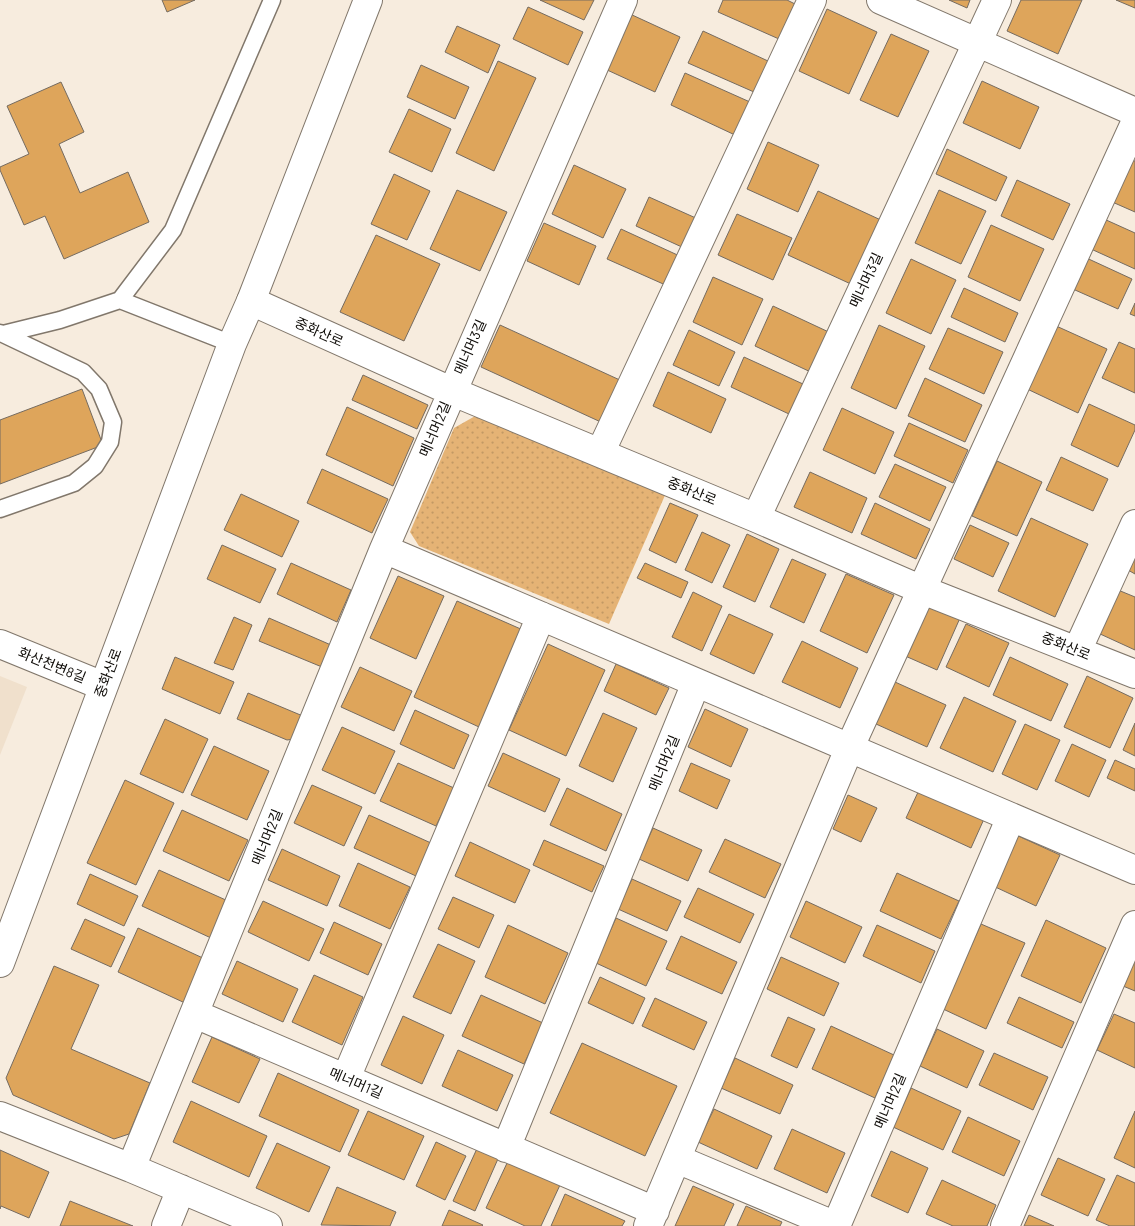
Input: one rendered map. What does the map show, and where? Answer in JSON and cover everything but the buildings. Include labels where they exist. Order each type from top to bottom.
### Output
[{"type":"street","name":"중화산로","points":[[0,963],[232,344],[251,301],[368,0]]},
{"type":"street","name":"메너머3길","points":[[450,391],[623,0]]},
{"type":"street","points":[[600,453],[812,0]]},
{"type":"street","points":[[881,0],[1135,112]]},
{"type":"street","name":"메너머3길","points":[[756,518],[997,0]]},
{"type":"street","points":[[652,1219],[849,749],[920,589],[1135,123]]},
{"type":"street","name":"중화산로","points":[[251,301],[450,391],[756,518],[920,589],[1135,674]]},
{"type":"street","name":"메너머2길","points":[[195,1014],[450,391]]},
{"type":"street","points":[[1077,651],[1135,524]]},
{"type":"street","points":[[384,549],[1135,870]]},
{"type":"street","points":[[346,1078],[541,616]]},
{"type":"street","name":"화산천변8길","points":[[0,644],[103,686]]},
{"type":"street","name":"메너머2길","points":[[506,1148],[696,683]]},
{"type":"street","name":"메너머2길","points":[[677,1159],[836,1226],[1011,817]]},
{"type":"street","points":[[1006,1226],[1135,925]]},
{"type":"street","points":[[131,1168],[195,1014]]},
{"type":"street","name":"메너머1길","points":[[195,1014],[506,1148],[652,1219]]},
{"type":"street","points":[[0,1116],[131,1168],[268,1226]]},
{"type":"street","points":[[166,1226],[181,1189]]},
{"type":"lane","points":[[1,333],[60,320],[120,300],[173,230],[272,0]]},
{"type":"lane","points":[[120,300],[232,344]]},
{"type":"lane","points":[[0,509],[74,483],[95,466],[110,442],[113,422],[99,389],[83,372],[1,333]]},
{"type":"shaded area","points":[[477,415],[666,493],[609,624],[419,546],[410,532],[454,428]]},
{"type":"shaded area","points":[[0,676],[27,687],[0,755]]}]
